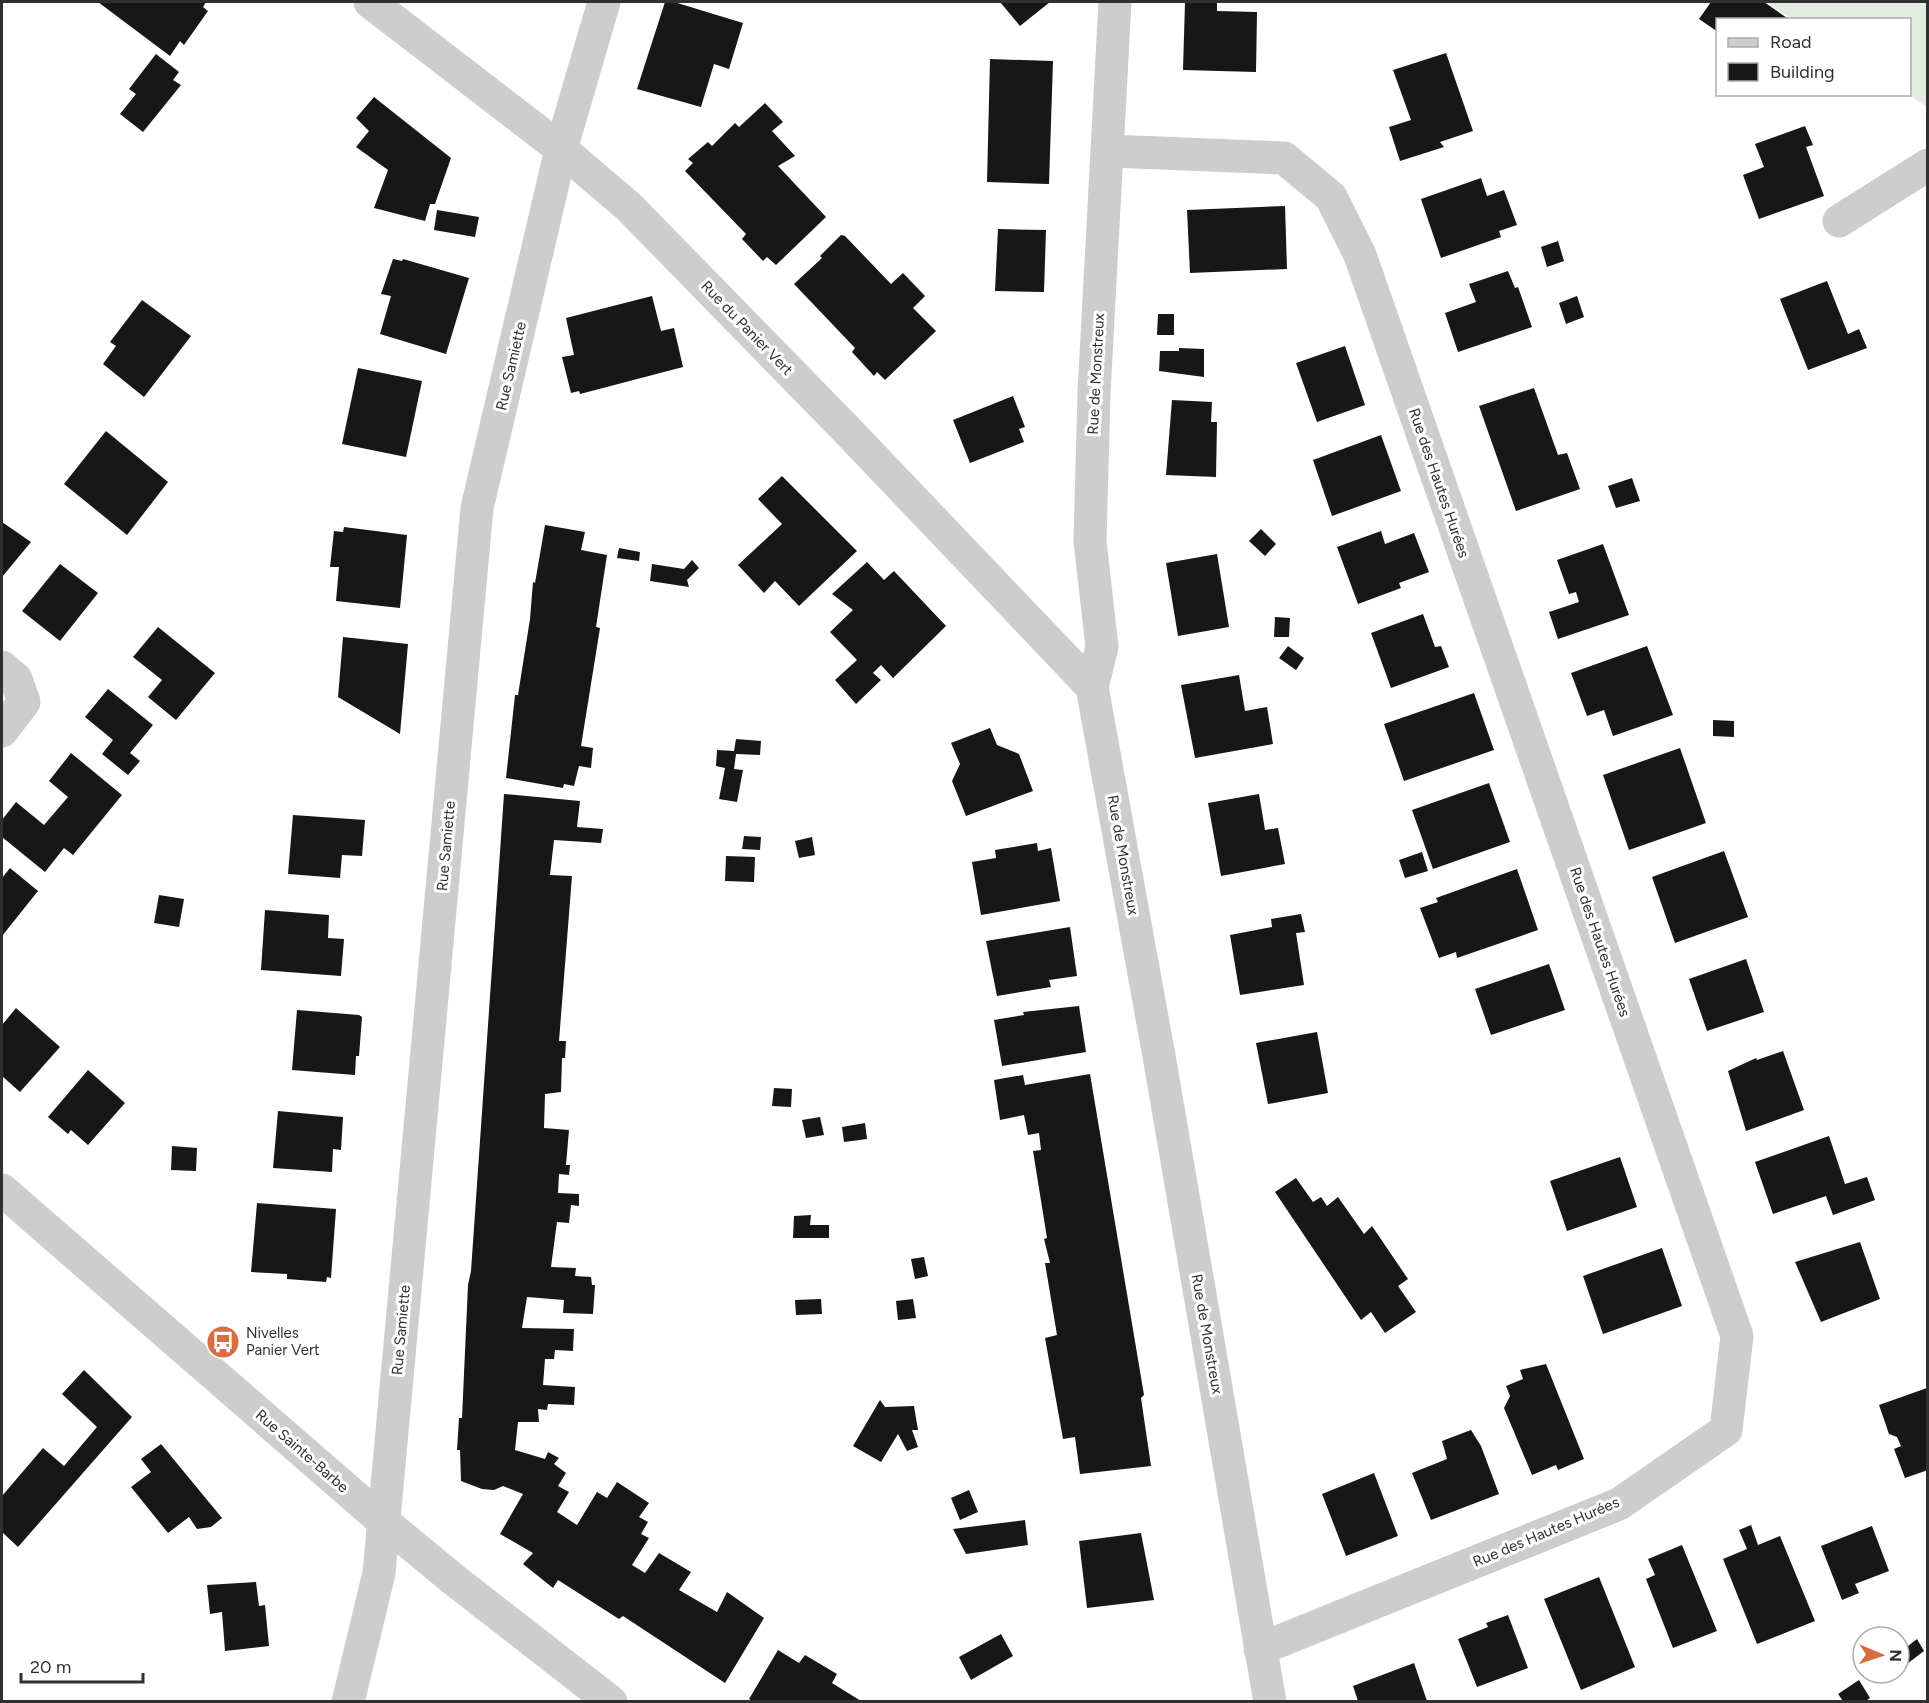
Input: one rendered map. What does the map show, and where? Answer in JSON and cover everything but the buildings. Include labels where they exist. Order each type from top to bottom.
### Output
[{"type":"street","name":"Rue du Panier Vert","points":[[370,2],[561,149],[629,207],[1092,687]]},
{"type":"street","name":"Rue Samiette","points":[[348,1701],[379,1573],[477,508],[561,149],[604,2]]},
{"type":"street","name":"Rue de Monstreux","points":[[1116,2],[1094,393],[1090,541],[1102,647],[1092,687],[1160,1056],[1270,1701]]},
{"type":"street","name":"Rue des Hautes Hurées","points":[[1109,151],[1284,158],[1331,197],[1360,255],[1737,1336],[1726,1430],[1619,1504],[1260,1649]]},
{"type":"street","points":[[1839,221],[1928,165]]},
{"type":"street","points":[[2,667],[16,679],[24,702],[2,731]]},
{"type":"street","name":"Rue Sainte-Barbe","points":[[2,1190],[453,1580],[611,1701]]},
{"type":"shaded area","points":[[1765,2],[1927,2],[1927,107],[1910,96],[1911,18],[1791,18]]},
{"type":"place","name":"Nivelles Panier Vert","points":[[223,1342]]}]
